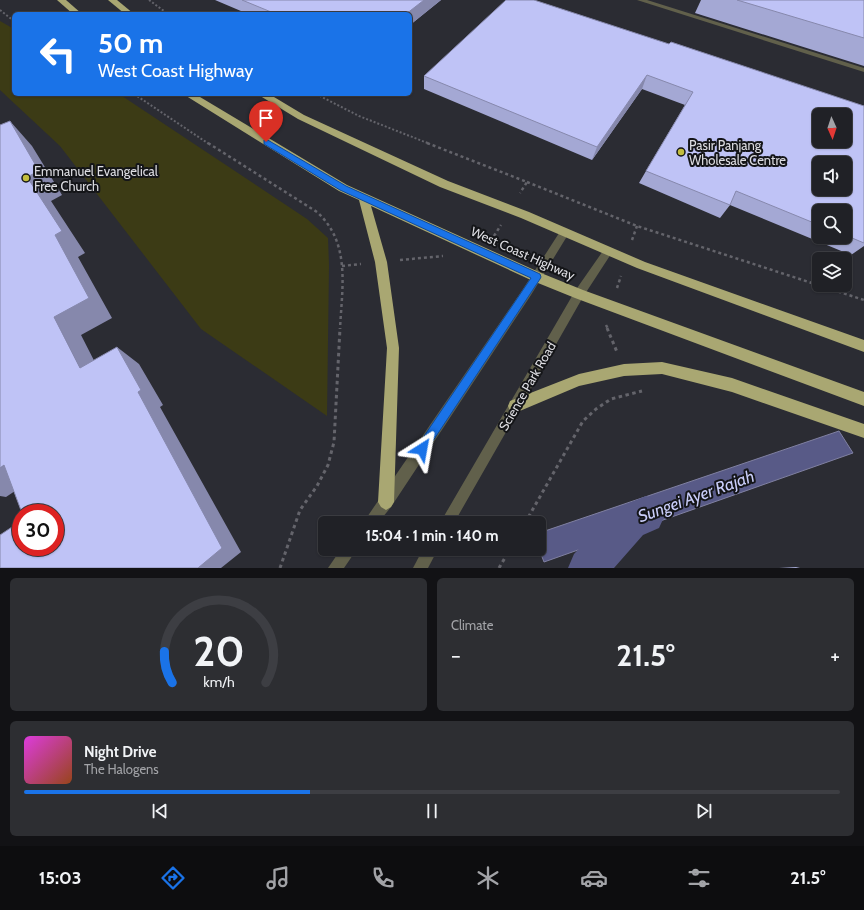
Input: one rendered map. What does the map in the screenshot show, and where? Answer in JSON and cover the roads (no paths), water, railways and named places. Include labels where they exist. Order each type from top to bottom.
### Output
[{"type":"highway","points":[[61,0],[76,12]]},
{"type":"highway","points":[[112,0],[127,12]]},
{"type":"highway","name":"West Coast Highway","points":[[191,96],[343,188],[537,277],[579,294],[864,399]]},
{"type":"highway","points":[[265,96],[301,117],[444,184],[511,210],[564,234],[641,265],[864,346]]},
{"type":"highway","points":[[364,198],[381,262],[393,348],[386,502]]},
{"type":"highway","points":[[516,406],[578,380],[624,370],[662,368],[732,384],[864,431]]},
{"type":"street","points":[[640,0],[864,70]]},
{"type":"street","points":[[375,516],[537,277],[564,234]]},
{"type":"street","name":"Science Park Road","points":[[451,516],[516,406],[579,294],[608,251]]},
{"type":"street","points":[[335,568],[344,556]]},
{"type":"street","points":[[420,568],[427,556]]},
{"type":"water","points":[[839,431],[853,453],[544,562],[542,556],[546,556],[546,531]]},
{"type":"waterway","name":"Sungei Ayer Rajah","points":[[588,568],[630,521],[646,515]]},
{"type":"place","name":"Pasir Panjang Wholesale Centre","points":[[681,152]]},
{"type":"place","name":"Emmanuel Evangelical Free Church","points":[[26,178]]}]
